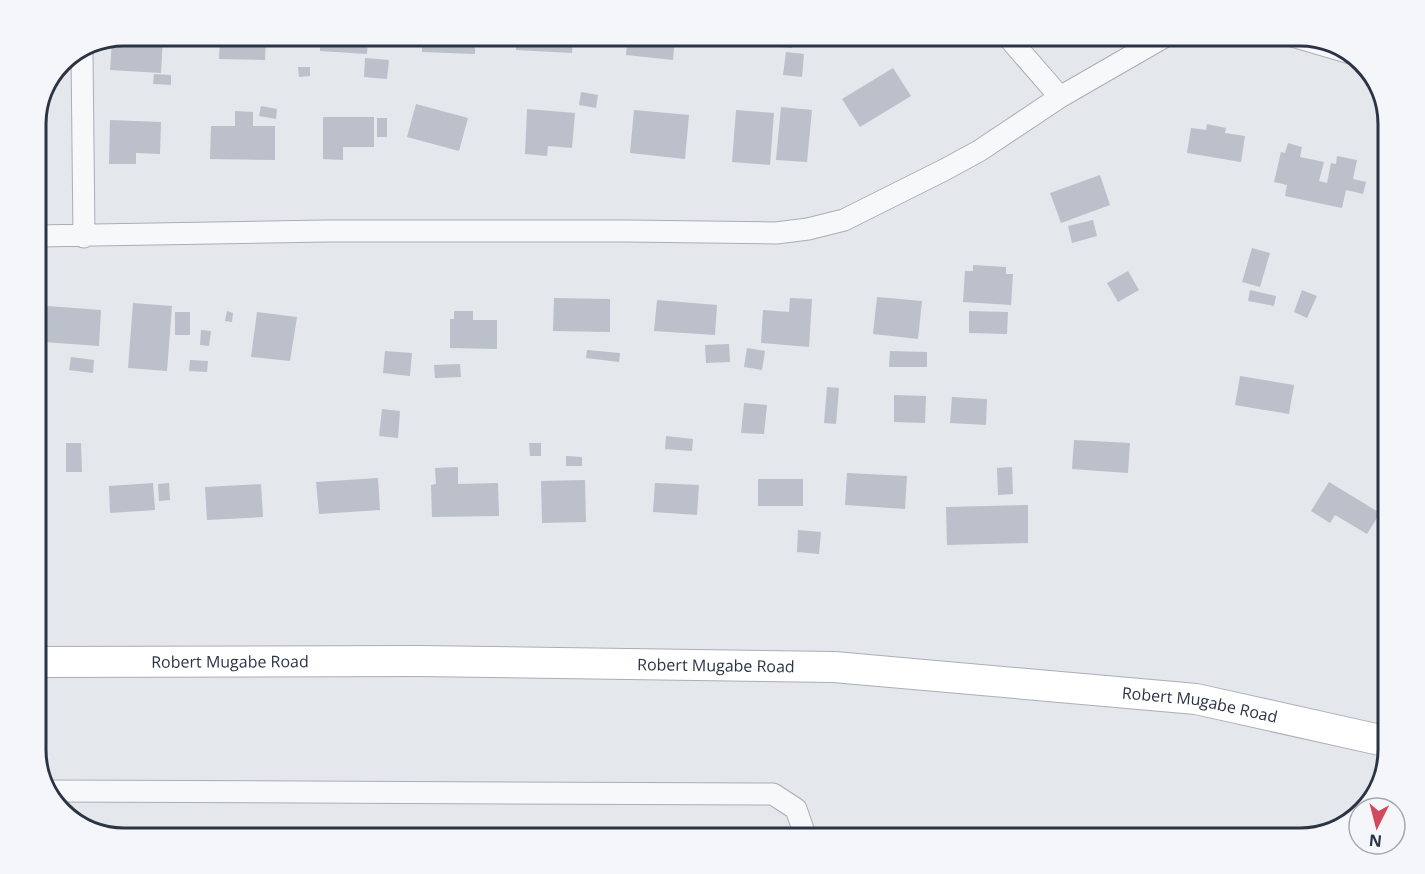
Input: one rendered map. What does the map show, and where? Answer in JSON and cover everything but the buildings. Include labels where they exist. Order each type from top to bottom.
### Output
[{"type":"main road","name":"Robert Mugabe Road","points":[[47,662],[419,661],[834,667],[1196,699],[1378,740]]},
{"type":"street","points":[[1016,46],[1060,97]]},
{"type":"street","points":[[47,236],[326,231],[776,233],[808,229],[844,220],[944,170],[1060,97],[1149,46]]},
{"type":"street","points":[[82,60],[84,237]]},
{"type":"street","points":[[59,791],[773,794],[796,809],[803,828]]}]
